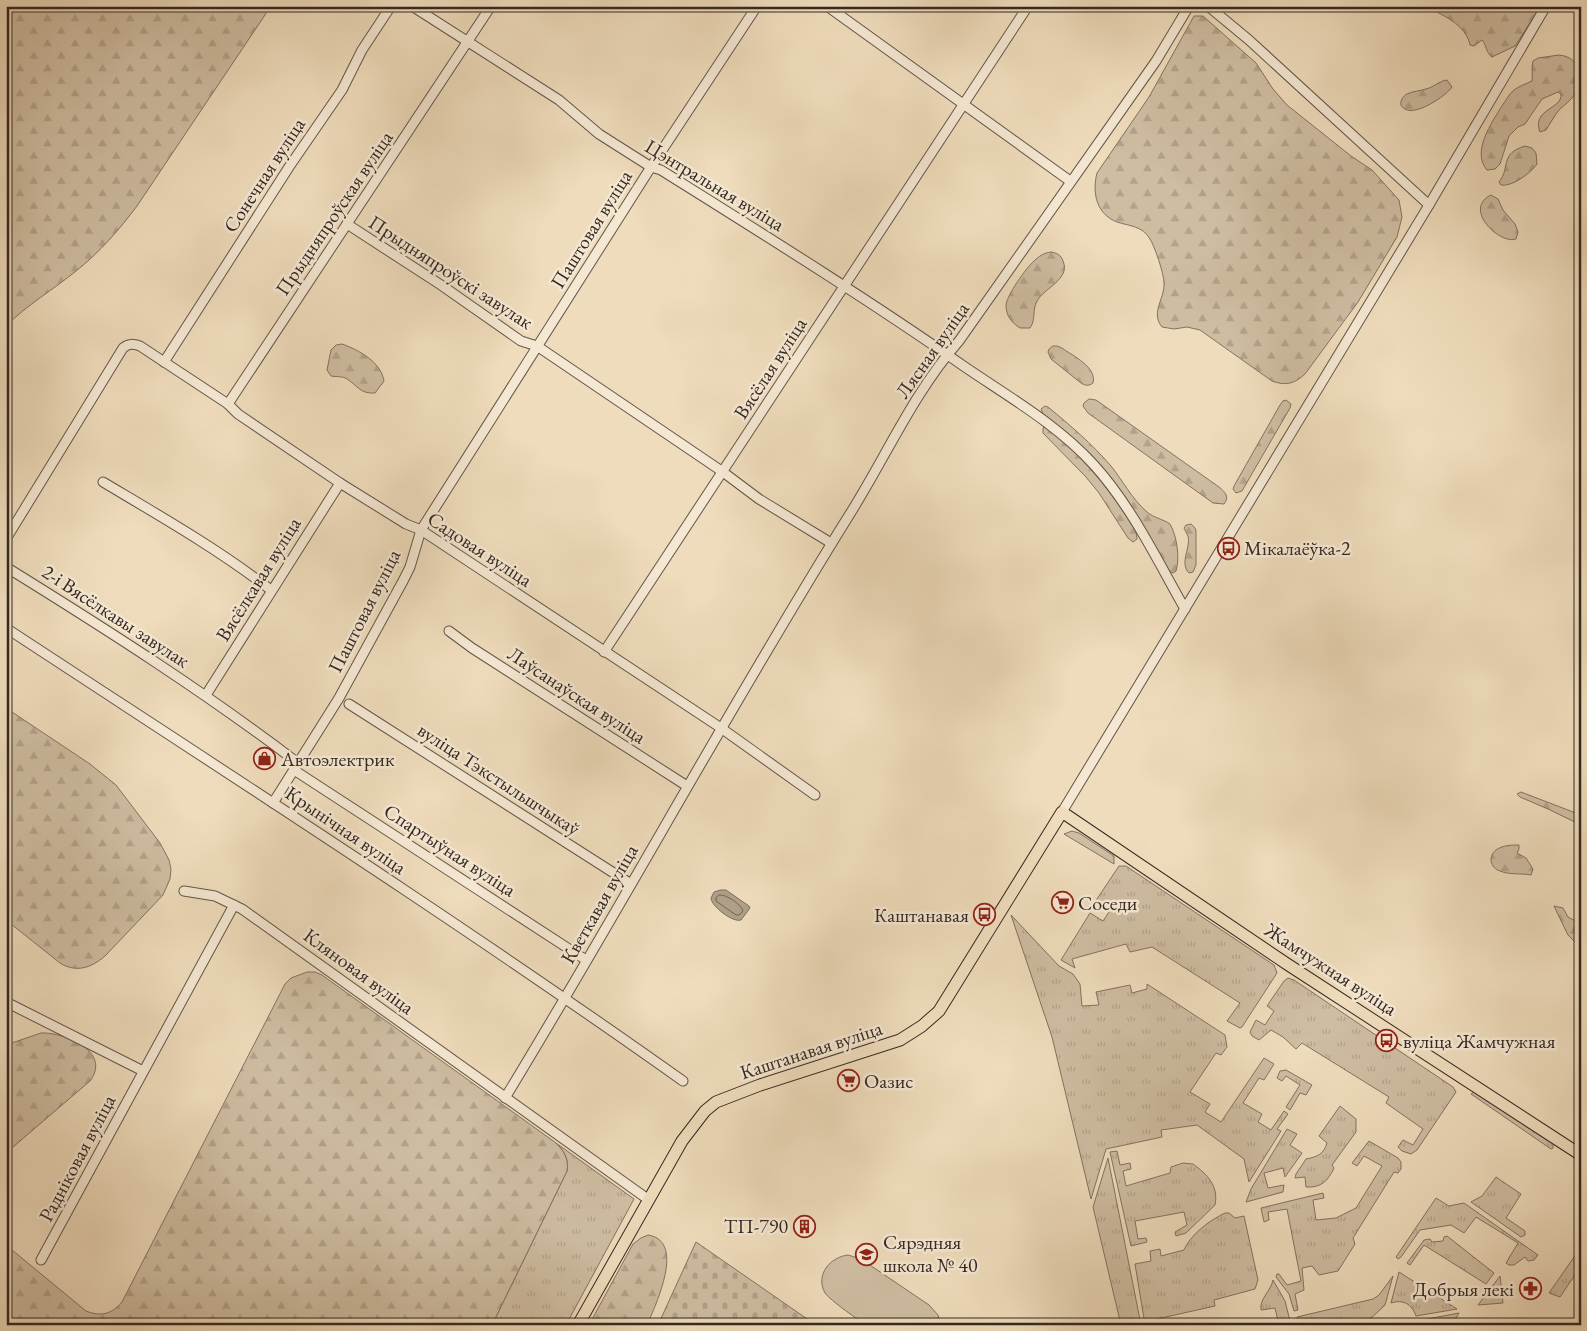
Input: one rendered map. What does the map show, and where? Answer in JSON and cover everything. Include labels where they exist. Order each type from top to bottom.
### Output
[{"type":"main road","name":"Жамчужная вуліца","points":[[1062,812],[1280,959],[1581,1155]]},
{"type":"main road","name":"Каштанавая вуліца","points":[[578,1325],[682,1141],[705,1111],[716,1102],[760,1085],[900,1040],[922,1026],[939,1010],[1062,812]]},
{"type":"street","name":"Сонечная вуліца","points":[[164,362],[289,167],[342,90],[362,50],[391,6]]},
{"type":"street","points":[[412,6],[468,40]]},
{"type":"street","name":"Прыдняпроўская вуліца","points":[[228,404],[491,6]]},
{"type":"street","name":"Паштовая вуліца","points":[[273,803],[338,698],[403,581],[410,567],[422,530],[651,166],[757,6]]},
{"type":"street","points":[[827,6],[1070,181]]},
{"type":"street","name":"Вясёлая вуліца","points":[[604,652],[1028,6]]},
{"type":"street","name":"Лясная вуліца","points":[[721,728],[930,379],[960,341],[1070,181],[1156,62],[1189,6]]},
{"type":"street","points":[[1208,6],[1249,40],[1429,205]]},
{"type":"street","points":[[1062,812],[1429,205],[1546,6]]},
{"type":"street","name":"Цэнтральная вуліца","points":[[468,40],[559,100],[599,134],[651,166],[661,170],[844,287],[948,355],[1059,432],[1094,464],[1120,496],[1185,608]]},
{"type":"street","name":"Прыдняпроўскі завулак","points":[[348,224],[522,341],[537,346]]},
{"type":"street","name":"Садовая вуліца","points":[[6,539],[122,348],[128,344],[140,346],[228,404],[238,414],[340,483],[406,524],[422,530],[721,728],[816,796]]},
{"type":"street","points":[[537,346],[723,472],[763,502],[831,543]]},
{"type":"street","points":[[103,482],[193,536],[271,590]]},
{"type":"street","name":"Вясёлкавая вуліца","points":[[206,695],[340,483]]},
{"type":"street","name":"2-і Вясёлкавы завулак","points":[[6,567],[206,695]]},
{"type":"street","name":"Крынічная вуліца","points":[[6,628],[566,998],[683,1081]]},
{"type":"street","name":"Лаўсанаўская вуліца","points":[[449,631],[478,652],[687,786]]},
{"type":"street","points":[[206,695],[296,766]]},
{"type":"street","name":"вуліца Тэкстыльшчыкаў","points":[[349,704],[631,884]]},
{"type":"street","name":"Кветкавая вуліца","points":[[505,1098],[566,998],[586,960],[721,728]]},
{"type":"street","name":"Спартыўная вуліца","points":[[296,766],[586,960]]},
{"type":"street","name":"Кляновая вуліца","points":[[184,890],[214,896],[234,905],[649,1200]]},
{"type":"street","name":"Радніковая вуліца","points":[[41,1260],[234,905]]},
{"type":"street","points":[[6,1002],[143,1071]]},
{"type":"green space","points":[[6,6],[271,6],[123,224],[85,264],[6,326]]},
{"type":"green space","points":[[1425,6],[1541,6],[1515,46],[1492,57],[1482,40],[1474,46],[1470,45],[1464,31],[1446,17]]},
{"type":"green space","points":[[1194,16],[1203,16],[1256,63],[1273,89],[1287,105],[1351,156],[1372,170],[1399,200],[1402,217],[1397,237],[1358,302],[1305,374],[1290,383],[1272,381],[1200,330],[1187,327],[1174,329],[1162,327],[1157,316],[1164,289],[1164,279],[1152,243],[1144,231],[1117,222],[1104,214],[1097,202],[1095,188],[1097,173],[1149,97]]},
{"type":"green space","points":[[1559,55],[1571,59],[1578,68],[1579,80],[1574,96],[1559,110],[1546,130],[1540,132],[1538,124],[1540,118],[1557,103],[1561,94],[1558,92],[1542,99],[1525,124],[1518,127],[1509,136],[1500,164],[1495,169],[1487,170],[1481,155],[1482,146],[1489,129],[1508,97],[1518,87],[1532,81],[1533,61],[1538,58]]},
{"type":"green space","points":[[1447,80],[1452,87],[1430,104],[1416,110],[1405,109],[1401,105],[1403,97],[1407,94],[1429,88]]},
{"type":"green space","points":[[1525,146],[1532,148],[1536,153],[1537,164],[1521,179],[1510,184],[1501,185],[1499,182],[1509,157],[1517,149]]},
{"type":"green space","points":[[1491,195],[1498,199],[1503,210],[1515,224],[1518,232],[1516,239],[1501,237],[1493,231],[1482,217],[1480,209],[1483,201]]},
{"type":"green space","points":[[1051,252],[1062,259],[1063,273],[1056,283],[1040,296],[1037,301],[1030,328],[1020,328],[1008,316],[1006,309],[1007,301],[1017,282],[1031,264],[1040,256]]},
{"type":"green space","points":[[342,344],[362,353],[379,368],[384,381],[375,393],[362,391],[345,378],[331,376],[327,370],[331,350],[336,345]]},
{"type":"green space","points":[[1053,346],[1062,348],[1088,367],[1093,377],[1093,383],[1084,385],[1051,359],[1048,352]]},
{"type":"green space","points":[[1089,399],[1096,400],[1219,487],[1227,497],[1224,504],[1213,503],[1088,413],[1083,406]]},
{"type":"green space","points":[[1286,400],[1291,404],[1290,408],[1242,491],[1236,493],[1233,489],[1234,486],[1280,405]]},
{"type":"green space","points":[[1045,406],[1081,435],[1096,450],[1147,512],[1170,524],[1177,547],[1178,560],[1176,571],[1173,573],[1169,571],[1137,516],[1112,479],[1082,446],[1043,414],[1041,409]]},
{"type":"green space","points":[[1044,427],[1074,452],[1107,489],[1136,532],[1137,539],[1133,542],[1128,538],[1099,493],[1043,433]]},
{"type":"green space","points":[[1191,524],[1196,531],[1196,565],[1193,572],[1189,573],[1185,565],[1188,536],[1184,528],[1186,525]]},
{"type":"green space","points":[[6,708],[90,764],[116,785],[160,843],[169,860],[171,869],[170,879],[163,895],[105,956],[94,964],[83,968],[72,968],[60,963],[6,920]]},
{"type":"green space","points":[[1521,792],[1581,815],[1581,825],[1520,797],[1517,794]]},
{"type":"green space","points":[[1072,831],[1079,833],[1114,856],[1114,864],[1064,834]]},
{"type":"green space","points":[[1519,845],[1517,853],[1526,858],[1533,869],[1531,875],[1507,873],[1500,871],[1492,865],[1491,858],[1496,850],[1505,846]]},
{"type":"green space","points":[[1119,866],[1126,866],[1274,965],[1277,973],[1242,1027],[1240,1028],[1227,1021],[1240,1003],[1152,947],[1130,952],[1126,944],[1072,959],[1075,968],[1061,960],[1090,913],[1103,921],[1109,912],[1095,902]]},
{"type":"green space","points":[[1554,906],[1563,908],[1568,917],[1581,924],[1581,948],[1568,935]]},
{"type":"green space","points":[[1011,915],[1059,966],[1073,974],[1080,984],[1082,1006],[1099,1005],[1096,992],[1130,985],[1132,993],[1147,989],[1147,984],[1225,1035],[1227,1047],[1221,1055],[1216,1053],[1190,1092],[1210,1104],[1205,1112],[1221,1122],[1264,1058],[1274,1064],[1264,1080],[1259,1078],[1243,1103],[1262,1114],[1258,1122],[1271,1130],[1284,1111],[1288,1114],[1277,1129],[1281,1131],[1249,1182],[1244,1159],[1197,1125],[1161,1130],[1162,1137],[1106,1149],[1091,1199],[1052,1037]]},
{"type":"green space","points":[[307,972],[315,972],[322,975],[556,1143],[565,1156],[567,1171],[492,1325],[6,1325],[6,1245],[86,1311],[97,1314],[110,1312],[122,1302],[285,984],[291,978]]},
{"type":"green space","points":[[1288,978],[1294,980],[1453,1087],[1456,1092],[1417,1150],[1411,1154],[1402,1151],[1398,1147],[1403,1140],[1413,1145],[1423,1129],[1386,1103],[1389,1097],[1302,1043],[1296,1049],[1283,1037],[1271,1030],[1259,1040],[1252,1036],[1250,1032],[1256,1020],[1265,1025],[1274,1011],[1267,1006]]},
{"type":"green space","points":[[41,1033],[62,1036],[83,1046],[95,1061],[95,1071],[90,1081],[6,1153],[6,1045]]},
{"type":"green space","points":[[1286,1070],[1312,1085],[1306,1095],[1300,1093],[1290,1110],[1286,1107],[1300,1085],[1286,1076],[1282,1081],[1277,1078],[1280,1071]]},
{"type":"green space","points":[[1474,1092],[1553,1143],[1553,1148],[1551,1149],[1471,1094]]},
{"type":"green space","points":[[1340,1106],[1356,1119],[1356,1132],[1332,1165],[1334,1168],[1329,1177],[1320,1185],[1306,1187],[1305,1177],[1295,1178],[1296,1174],[1306,1159],[1317,1156],[1324,1150],[1327,1143],[1319,1136]]},
{"type":"green space","points":[[1287,1129],[1297,1134],[1290,1145],[1302,1153],[1285,1177],[1283,1168],[1264,1173],[1268,1188],[1284,1185],[1283,1192],[1246,1202],[1251,1189]]},
{"type":"green space","points":[[1369,1141],[1398,1158],[1401,1162],[1401,1169],[1398,1173],[1394,1172],[1353,1238],[1355,1244],[1338,1271],[1319,1275],[1312,1266],[1302,1268],[1304,1290],[1295,1294],[1298,1310],[1294,1311],[1289,1294],[1276,1277],[1279,1274],[1287,1285],[1301,1281],[1287,1209],[1268,1212],[1269,1220],[1264,1222],[1261,1208],[1323,1193],[1324,1198],[1313,1200],[1316,1220],[1336,1218],[1356,1208],[1382,1166],[1364,1156],[1357,1166],[1352,1163]]},
{"type":"green space","points":[[556,1143],[634,1199],[566,1325],[492,1325],[567,1171],[565,1156]]},
{"type":"green space","points":[[1117,1151],[1120,1165],[1130,1163],[1131,1169],[1123,1171],[1126,1186],[1170,1173],[1171,1167],[1183,1163],[1193,1164],[1211,1181],[1216,1198],[1215,1205],[1186,1233],[1176,1236],[1175,1232],[1187,1225],[1184,1212],[1135,1221],[1138,1239],[1146,1238],[1147,1242],[1131,1246],[1110,1152]]},
{"type":"green space","points":[[1108,1158],[1141,1325],[1121,1325],[1093,1207]]},
{"type":"green space","points":[[1496,1177],[1521,1194],[1506,1218],[1525,1231],[1525,1235],[1521,1237],[1471,1202],[1482,1196]]},
{"type":"green space","points":[[1436,1198],[1449,1206],[1464,1203],[1538,1255],[1534,1260],[1528,1261],[1525,1257],[1514,1265],[1509,1265],[1506,1263],[1518,1243],[1476,1217],[1464,1233],[1451,1225],[1420,1230],[1398,1259],[1396,1257]]},
{"type":"green space","points":[[1225,1213],[1229,1213],[1235,1218],[1244,1216],[1258,1280],[1255,1289],[1214,1300],[1215,1306],[1157,1319],[1157,1325],[1145,1325],[1135,1264],[1151,1261],[1150,1251],[1160,1249],[1161,1256],[1184,1250],[1201,1228]]},
{"type":"green space","points":[[648,1235],[659,1240],[665,1249],[667,1261],[661,1289],[647,1325],[589,1325],[633,1244]]},
{"type":"green space","points":[[1447,1236],[1494,1273],[1486,1284],[1424,1245],[1410,1265],[1407,1263],[1424,1240],[1430,1239],[1432,1242],[1443,1241],[1444,1237]]},
{"type":"green space","points":[[696,1242],[813,1323],[812,1325],[658,1325]]},
{"type":"green space","points":[[1581,1247],[1581,1266],[1560,1297],[1549,1293]]},
{"type":"green space","points":[[848,1255],[861,1259],[929,1305],[938,1315],[941,1325],[868,1325],[845,1310],[825,1293],[822,1280],[823,1274],[830,1263],[841,1256]]},
{"type":"green space","points":[[1399,1272],[1457,1309],[1416,1316],[1412,1308],[1403,1302],[1391,1303]]},
{"type":"green space","points":[[1393,1276],[1385,1305],[1364,1325],[1298,1325],[1297,1317],[1373,1299],[1379,1295]]},
{"type":"green space","points":[[1500,1276],[1503,1303],[1478,1305]]},
{"type":"green space","points":[[1273,1280],[1285,1301],[1291,1325],[1279,1325],[1275,1308],[1261,1310],[1263,1299]]},
{"type":"green space","points":[[1459,1313],[1452,1325],[1420,1325],[1422,1320]]},
{"type":"water","points":[[726,890],[749,906],[750,908],[741,920],[728,916],[718,909],[712,901],[711,898],[714,892]]},
{"type":"place","name":"Мікалаёўка-2","points":[[1228,548]]},
{"type":"place","name":"Автоэлектрик","points":[[265,759]]},
{"type":"place","name":"Соседи","points":[[1062,903]]},
{"type":"place","name":"Каштанавая","points":[[985,915]]},
{"type":"place","name":"вуліца Жамчужная","points":[[1387,1041]]},
{"type":"place","name":"Оазис","points":[[848,1081]]},
{"type":"place","name":"ТП-790","points":[[804,1226]]},
{"type":"place","name":"Сярэдняя школа № 40","points":[[867,1254]]},
{"type":"place","name":"Добрыя лекі","points":[[1530,1289]]}]
